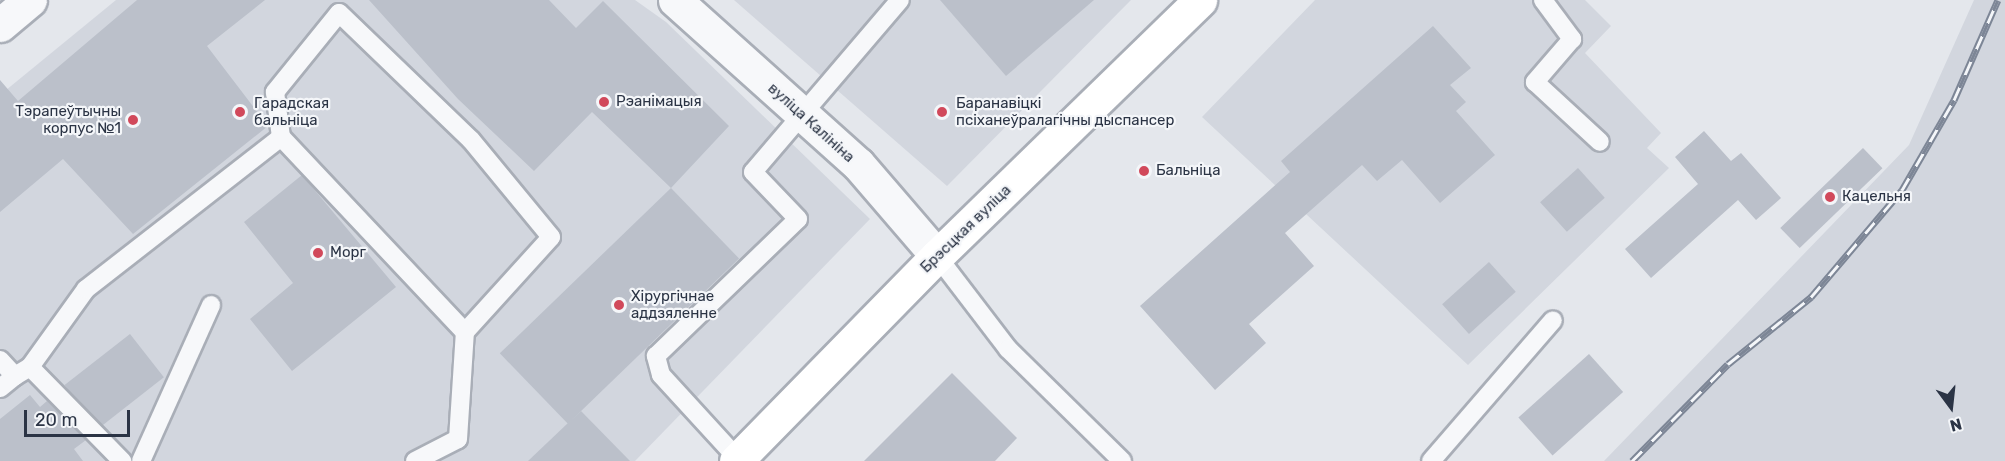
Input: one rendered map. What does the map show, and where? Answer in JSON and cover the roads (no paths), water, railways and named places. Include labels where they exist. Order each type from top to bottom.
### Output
[{"type":"main road","name":"Брэсцкая вуліца","points":[[737,460],[937,256],[1200,0]]},
{"type":"street","points":[[0,25],[30,0]]},
{"type":"street","name":"вуліца Калініна","points":[[675,0],[876,183],[937,256]]},
{"type":"lane","points":[[737,460],[661,375],[656,356],[798,219],[753,172],[900,0]]},
{"type":"lane","points":[[1543,0],[1572,39],[1535,82],[1600,142]]},
{"type":"lane","points":[[415,461],[458,439],[465,332],[551,237],[471,140],[334,7],[275,92],[281,137],[465,332]]},
{"type":"lane","points":[[0,388],[30,366],[86,289],[281,137]]},
{"type":"lane","points":[[937,256],[1008,349],[1122,461]]},
{"type":"lane","points":[[141,461],[211,305]]},
{"type":"lane","points":[[1431,461],[1553,320]]},
{"type":"lane","points":[[0,360],[15,376]]},
{"type":"lane","points":[[30,366],[122,461]]},
{"type":"railway","points":[[1632,461],[1728,364],[1811,297],[1902,190],[1954,100],[1998,0]]},
{"type":"place","name":"Рэанімацыя","points":[[604,102]]},
{"type":"place","name":"Гарадская бальніца","points":[[240,112]]},
{"type":"place","name":"Баранавіцкі псіханеўралагічны дыспансер","points":[[942,112]]},
{"type":"place","name":"Тэрапеўтычны корпус №1","points":[[133,120]]},
{"type":"place","name":"Бальніца","points":[[1144,171]]},
{"type":"place","name":"Кацельня","points":[[1830,197]]},
{"type":"place","name":"Морг","points":[[318,253]]},
{"type":"place","name":"Хірургічнае аддзяленне","points":[[619,305]]}]
